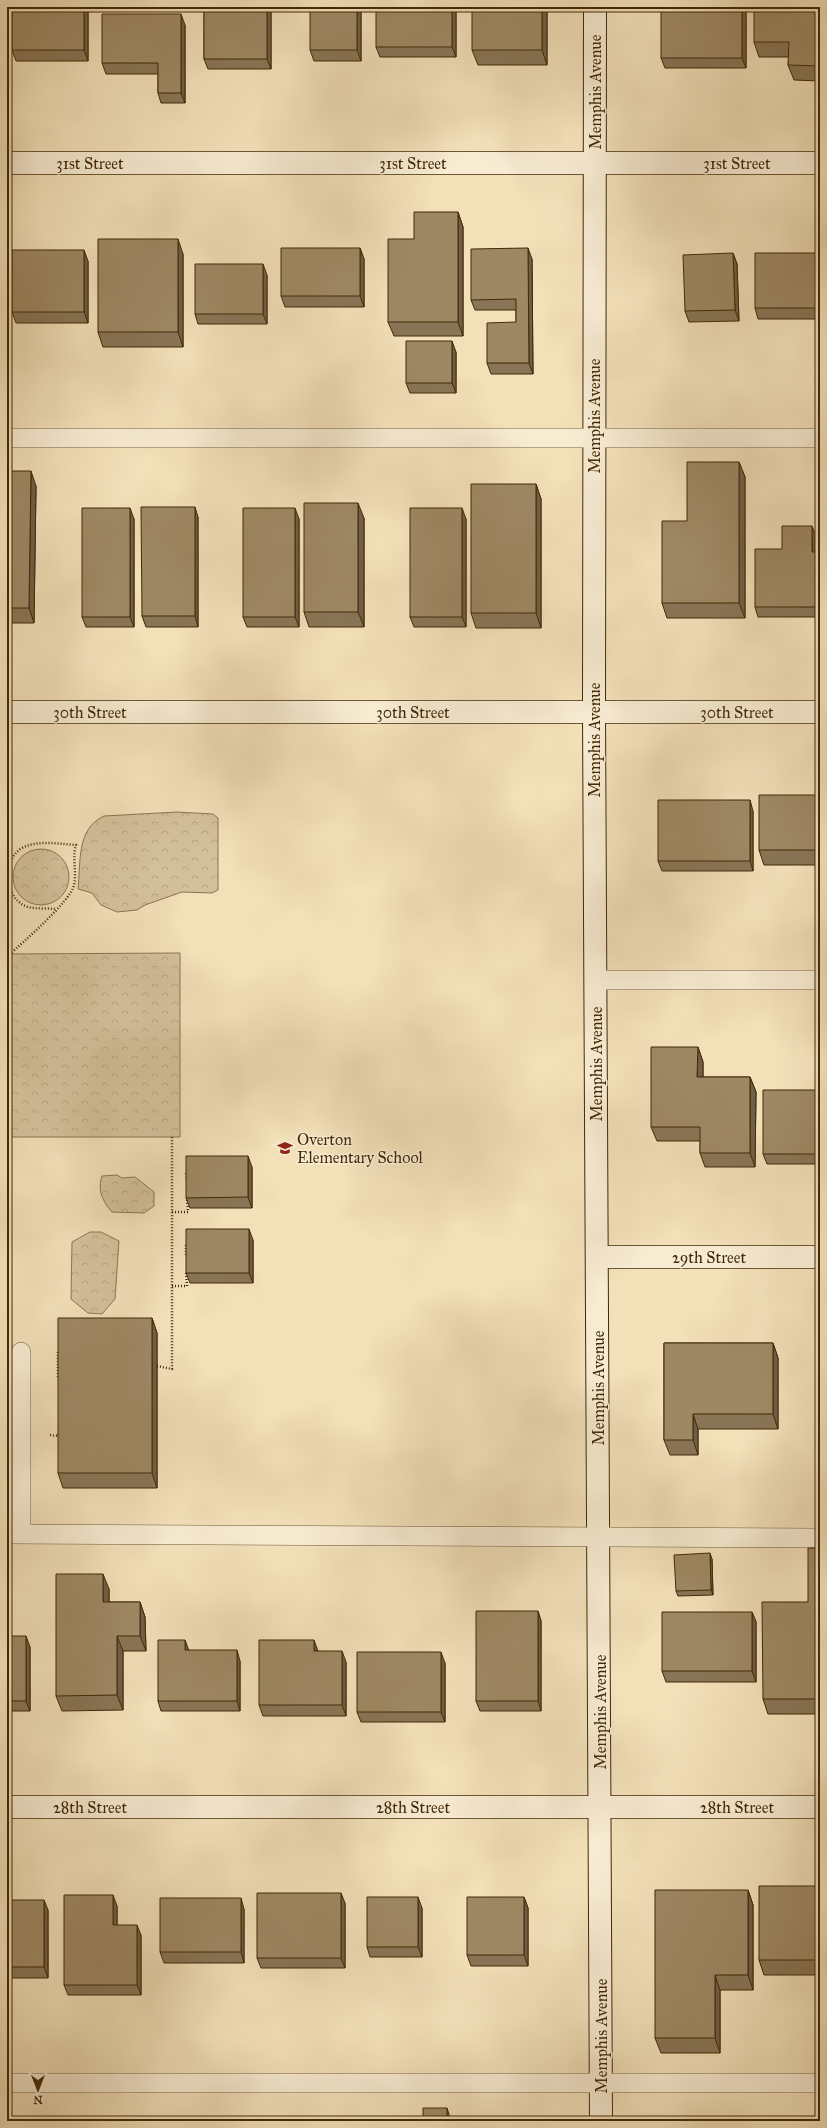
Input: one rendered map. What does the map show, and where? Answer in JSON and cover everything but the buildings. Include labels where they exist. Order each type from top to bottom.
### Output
[{"type":"street","name":"Memphis Avenue","points":[[595,7],[594,712],[601,2121]]},
{"type":"street","name":"31st Street","points":[[7,163],[820,163]]},
{"type":"street","name":"30th Street","points":[[7,712],[820,712]]},
{"type":"street","name":"29th Street","points":[[597,1257],[820,1257]]},
{"type":"street","name":"28th Street","points":[[7,1807],[820,1807]]},
{"type":"lane","points":[[7,438],[820,438]]},
{"type":"lane","points":[[596,980],[820,980]]},
{"type":"lane","points":[[21,1352],[14,1534],[820,1538]]},
{"type":"lane","points":[[7,2083],[820,2083]]},
{"type":"path","points":[[7,1006],[9,1006],[9,955],[56,909],[69,896],[74,886],[76,845],[40,843],[24,847],[15,855],[10,865],[8,880],[11,891],[18,901],[28,907],[56,909]]},
{"type":"path","points":[[157,1366],[172,1369],[172,1137]]},
{"type":"path","points":[[186,1173],[187,1188]]},
{"type":"path","points":[[172,1212],[188,1212],[187,1196]]},
{"type":"path","points":[[186,1245],[186,1258]]},
{"type":"path","points":[[172,1286],[187,1286],[186,1265]]},
{"type":"green space","points":[[177,812],[213,814],[218,818],[218,890],[212,893],[182,892],[145,905],[137,910],[117,912],[101,905],[92,893],[78,889],[80,857],[84,838],[95,822],[104,816]]},
{"type":"green space","points":[[35,849],[47,849],[57,853],[65,861],[69,871],[69,883],[65,893],[57,901],[47,905],[35,905],[25,901],[17,893],[13,883],[13,871],[17,861],[25,853]]},
{"type":"green space","points":[[180,953],[180,1137],[7,1137],[7,954]]},
{"type":"green space","points":[[117,1175],[122,1178],[135,1177],[154,1192],[154,1206],[144,1213],[112,1212],[102,1196],[100,1186],[102,1176]]},
{"type":"green space","points":[[90,1232],[101,1232],[119,1241],[115,1299],[102,1314],[88,1313],[71,1299],[72,1242]]},
{"type":"place","name":"Overton Elementary School","points":[[285,1148]]}]
